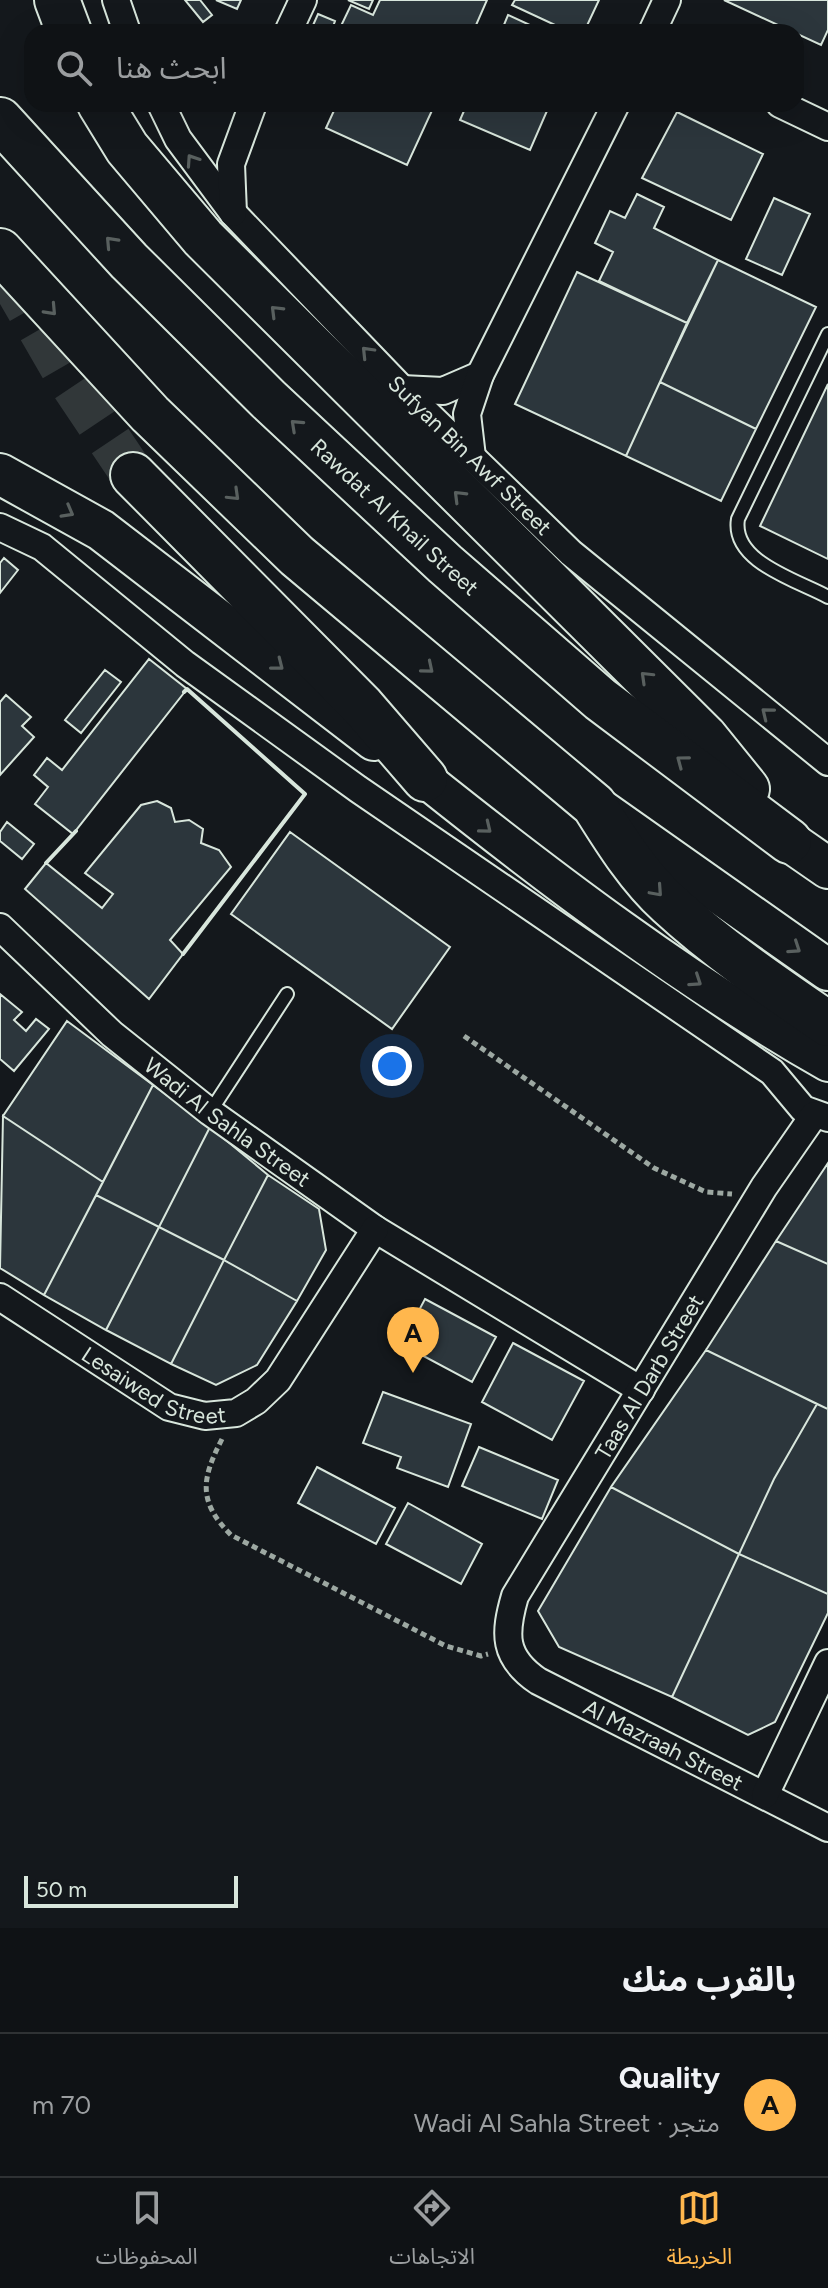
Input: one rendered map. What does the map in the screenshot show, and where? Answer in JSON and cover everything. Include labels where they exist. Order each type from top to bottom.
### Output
[{"type":"highway","points":[[57,0],[66,24]]},
{"type":"highway","points":[[105,112],[127,148],[203,238],[472,509],[705,737],[789,841]]},
{"type":"highway","name":"Rawdat Al Khail Street","points":[[0,120],[129,261],[246,378],[468,584],[600,699],[789,841]]},
{"type":"highway","points":[[0,251],[150,414],[297,556],[594,805],[618,844],[668,903],[779,991],[828,1024]]},
{"type":"highway","points":[[133,475],[362,706],[425,779]]},
{"type":"main road","points":[[0,474],[101,530],[192,596],[425,779]]},
{"type":"main road","points":[[594,805],[828,970]]},
{"type":"main road","name":"Rawdat Al Khail Street","points":[[789,841],[828,868]]},
{"type":"street","points":[[116,0],[124,24]]},
{"type":"street","points":[[292,24],[303,0]]},
{"type":"street","points":[[656,24],[667,0]]},
{"type":"street","name":"Sufyan Bin Awf Street","points":[[165,112],[178,139],[233,213],[402,389],[571,553],[828,762]]},
{"type":"street","points":[[233,213],[231,164],[250,112]]},
{"type":"street","points":[[472,457],[467,414],[480,375],[612,112]]},
{"type":"street","points":[[797,112],[828,127]]},
{"type":"street","points":[[402,389],[443,391],[480,375]]},
{"type":"street","points":[[0,527],[42,547],[185,664],[371,798],[772,1072],[803,1109],[821,1116]]},
{"type":"street","points":[[425,779],[609,922],[705,987],[828,1063]]},
{"type":"street","name":"Wadi Al Sahla Street","points":[[0,927],[112,1034],[210,1112],[375,1229],[641,1390]]},
{"type":"street","name":"Taas Al Darb Street","points":[[509,1648],[506,1626],[515,1596],[764,1187],[821,1116]]},
{"type":"street","name":"Lesaiwed Street","points":[[0,1297],[169,1407],[205,1416],[236,1413],[256,1401],[278,1380],[375,1229]]},
{"type":"street","name":"Al Mazraah Street","points":[[509,1648],[520,1669],[538,1681],[828,1828]]},
{"type":"street","points":[[765,1795],[828,1663]]},
{"type":"lane","points":[[828,334],[738,519],[736,529],[738,539],[751,555],[828,597]]},
{"type":"lane","points":[[210,1112],[287,994]]},
{"type":"path","points":[[464,1036],[678,1182],[706,1192],[735,1194],[764,1187]]},
{"type":"path","points":[[236,1413],[209,1464],[205,1484],[216,1520],[231,1535],[446,1646],[481,1656],[509,1648]]},
{"type":"building","points":[[185,0],[200,0],[212,15],[203,22]]},
{"type":"building","points":[[216,0],[241,0],[237,9]]},
{"type":"building","points":[[348,0],[373,0],[369,9]]},
{"type":"building","points":[[380,0],[487,0],[476,24],[342,24],[351,5],[373,15]]},
{"type":"building","points":[[515,0],[599,0],[588,24],[553,24],[512,5]]},
{"type":"building","points":[[724,0],[828,0],[828,30],[821,45],[804,37],[804,24],[776,24]]},
{"type":"building","points":[[318,14],[335,21],[334,24],[314,24]]},
{"type":"building","points":[[508,15],[528,24],[504,24]]},
{"type":"building","points":[[333,112],[431,112],[407,165],[326,128]]},
{"type":"building","points":[[464,112],[547,112],[530,150],[460,120]]},
{"type":"building","points":[[677,112],[763,154],[731,220],[642,178]]},
{"type":"building","points":[[637,194],[664,207],[654,228],[718,260],[687,323],[599,281],[613,252],[595,243],[610,211],[625,218]]},
{"type":"building","points":[[774,198],[810,214],[782,275],[746,259]]},
{"type":"building","points":[[718,260],[816,307],[756,429],[660,382]]},
{"type":"building","points":[[577,272],[687,323],[626,456],[515,404]]},
{"type":"building","points":[[660,382],[756,429],[721,501],[626,456]]},
{"type":"building","points":[[828,384],[828,559],[760,526]]},
{"type":"building","points":[[4,558],[18,570],[0,593],[0,563]]},
{"type":"building","points":[[149,659],[187,689],[73,834],[35,804],[48,787],[34,775],[47,758],[62,770]]},
{"type":"building","points":[[105,670],[121,682],[81,733],[65,720]]},
{"type":"building","points":[[6,695],[31,717],[22,726],[34,737],[0,775],[0,702]]},
{"type":"building","points":[[157,801],[171,808],[175,822],[189,820],[203,829],[201,843],[219,850],[231,867],[170,940],[183,954],[149,999],[25,889],[46,863],[102,908],[113,894],[85,873],[141,805]]},
{"type":"building","points":[[7,822],[34,844],[22,859],[0,841],[0,832]]},
{"type":"building","points":[[290,832],[450,947],[392,1029],[231,914]]},
{"type":"building","points":[[0,994],[22,1012],[14,1020],[26,1031],[36,1019],[49,1029],[14,1071],[0,1059]]},
{"type":"building","points":[[67,1021],[153,1085],[103,1182],[3,1116]]},
{"type":"building","points":[[153,1085],[210,1127],[159,1227],[96,1195]]},
{"type":"building","points":[[3,1116],[103,1182],[44,1295],[0,1268]]},
{"type":"building","points":[[210,1127],[268,1175],[224,1260],[159,1227]]},
{"type":"building","points":[[828,1163],[828,1264],[776,1241]]},
{"type":"building","points":[[268,1175],[319,1209],[326,1250],[297,1301],[224,1260]]},
{"type":"building","points":[[96,1195],[159,1227],[106,1330],[44,1295]]},
{"type":"building","points":[[159,1227],[224,1260],[171,1364],[106,1330]]},
{"type":"building","points":[[776,1241],[828,1264],[828,1409],[706,1350]]},
{"type":"building","points":[[224,1260],[297,1301],[257,1365],[216,1385],[171,1364]]},
{"type":"building","points":[[425,1299],[496,1337],[472,1382],[401,1344]]},
{"type":"building","points":[[513,1343],[584,1381],[552,1440],[482,1402]]},
{"type":"building","points":[[706,1350],[817,1404],[774,1479],[739,1554],[611,1487]]},
{"type":"building","points":[[383,1392],[471,1424],[448,1487],[397,1468],[401,1457],[363,1443]]},
{"type":"building","points":[[817,1404],[828,1409],[828,1594],[739,1554],[774,1479]]},
{"type":"building","points":[[479,1447],[558,1480],[542,1519],[462,1486]]},
{"type":"building","points":[[317,1467],[395,1508],[376,1544],[298,1503]]},
{"type":"building","points":[[611,1487],[739,1554],[672,1697],[559,1647],[538,1611]]},
{"type":"building","points":[[408,1503],[482,1544],[461,1584],[386,1544]]},
{"type":"building","points":[[739,1554],[828,1594],[828,1613],[775,1722],[748,1735],[672,1697]]},
{"type":"tunnel","points":[[7,272],[68,378],[133,475]]},
{"type":"wall","points":[[183,954],[305,794],[187,689],[184,692]]},
{"type":"wall","points":[[46,863],[76,831]]},
{"type":"place","name":"Quality","points":[[413,1373]]}]
